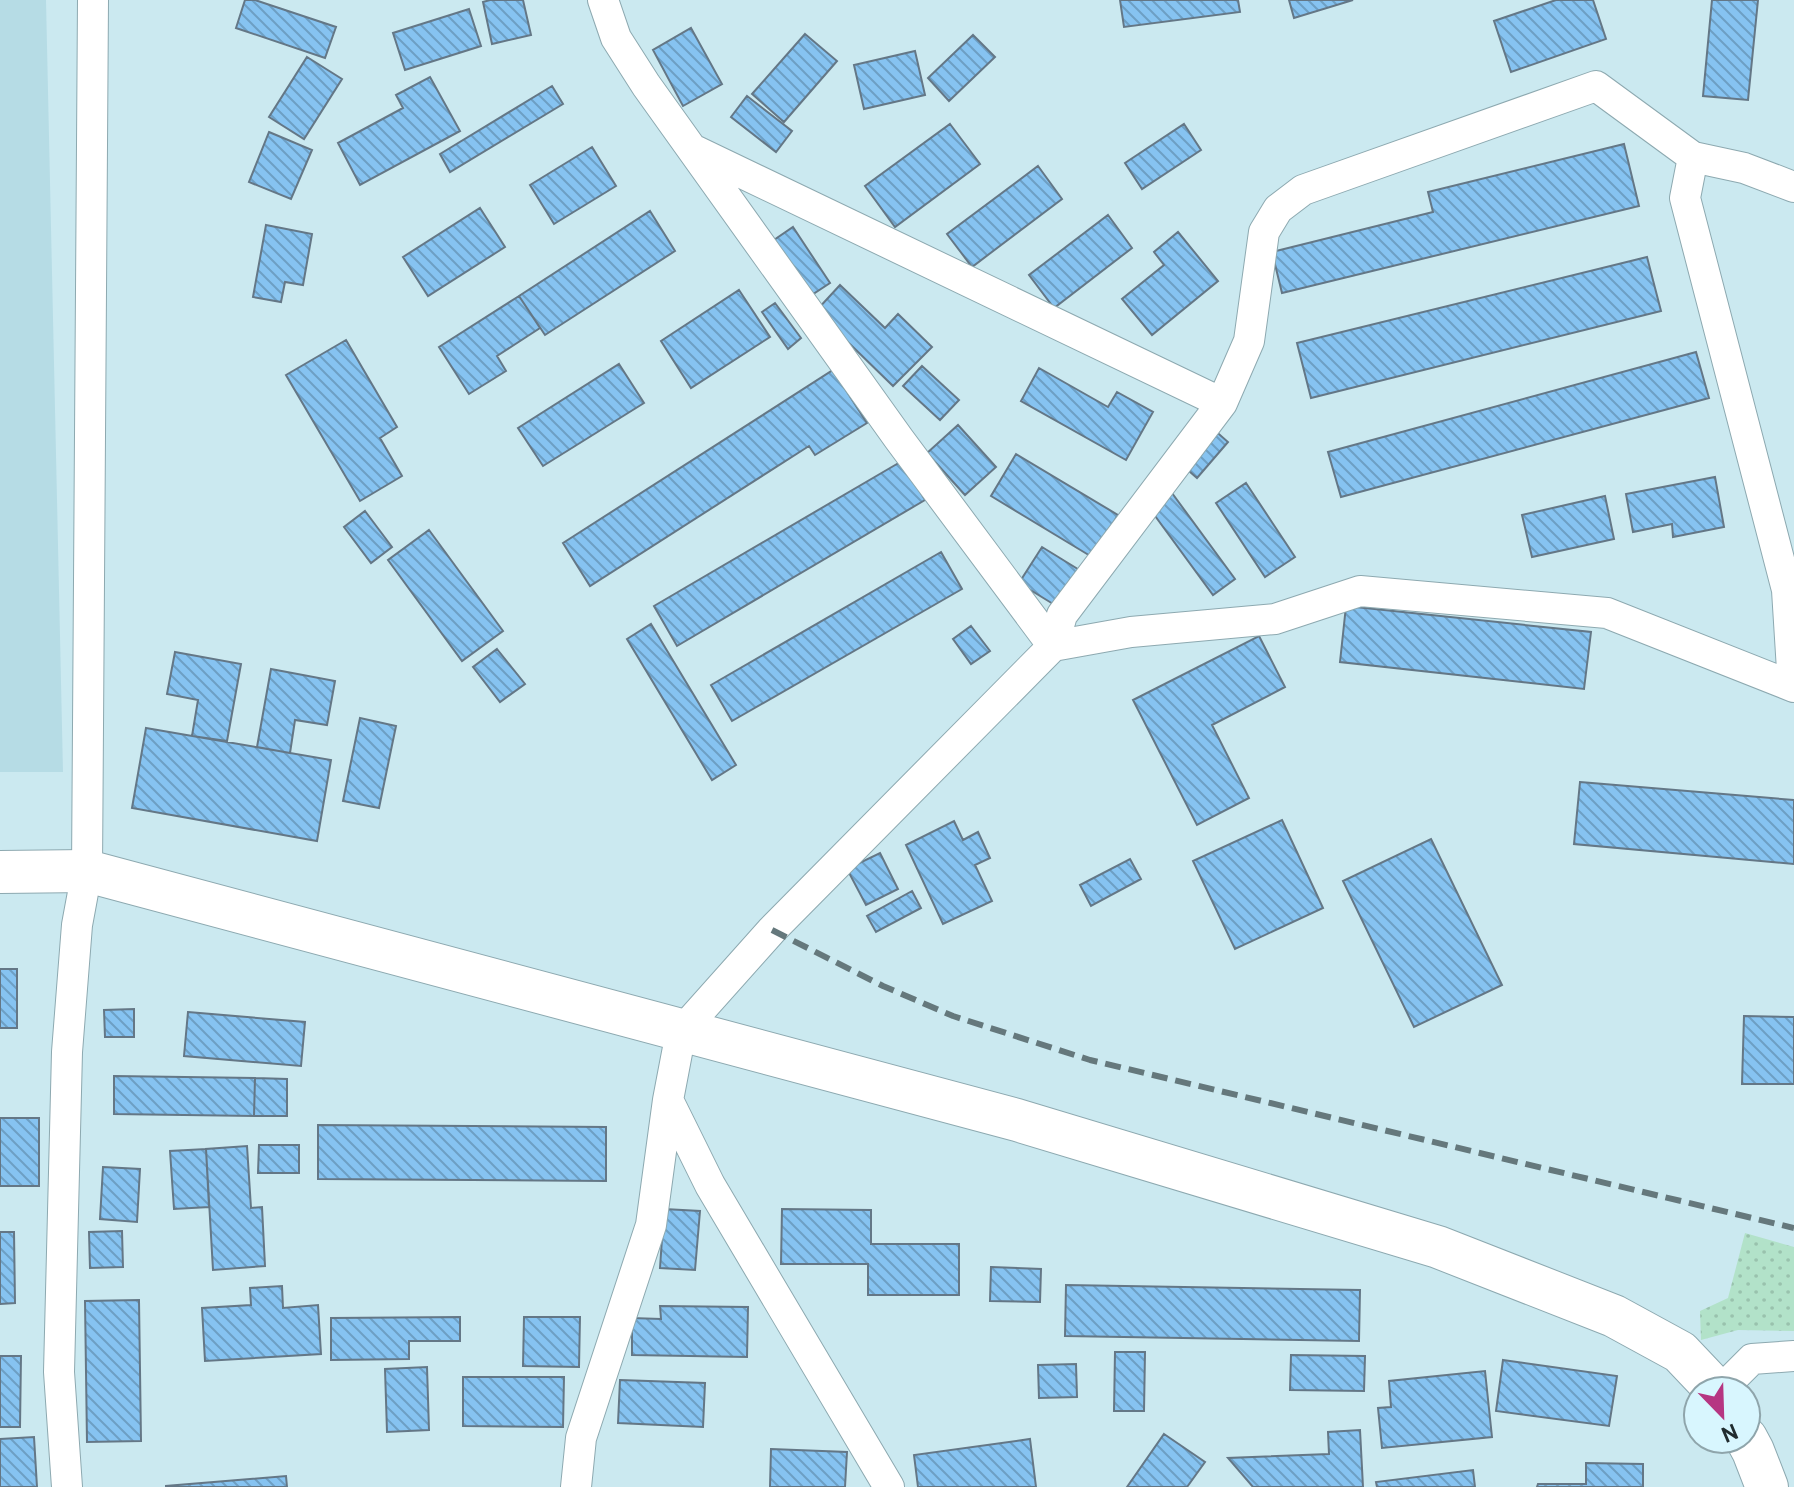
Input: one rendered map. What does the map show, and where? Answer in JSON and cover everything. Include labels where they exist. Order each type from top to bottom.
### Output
[{"type":"street","points":[[67,1487],[59,1372],[67,1052],[77,925],[87,871],[93,0]]},
{"type":"street","points":[[603,0],[616,38],[691,148],[899,439],[1053,646]]},
{"type":"street","points":[[576,1487],[581,1438],[651,1225],[668,1100],[681,1032],[772,930],[1053,646],[1062,615],[1222,403],[1249,341],[1264,232],[1278,209],[1303,190],[1596,86],[1693,157],[1744,168],[1794,187]]},
{"type":"street","points":[[691,148],[1222,403]]},
{"type":"street","points":[[1053,646],[1131,632],[1275,619],[1360,591],[1607,613],[1793,687],[1787,590],[1685,198],[1693,157]]},
{"type":"street","points":[[0,872],[87,871],[1017,1120],[1438,1247],[1614,1316],[1680,1352],[1703,1375]]},
{"type":"street","points":[[668,1100],[710,1185],[889,1487]]},
{"type":"street","points":[[1736,1375],[1752,1359],[1794,1356]]},
{"type":"street","points":[[1753,1455],[1767,1487]]},
{"type":"shaded area","points":[[0,0],[46,0],[63,772],[0,772]]},
{"type":"green space","points":[[1745,1233],[1794,1247],[1794,1331],[1738,1330],[1701,1340],[1700,1311],[1728,1298]]},
{"type":"building","points":[[245,0],[255,0],[336,27],[325,58],[236,28]]},
{"type":"building","points":[[523,0],[531,35],[492,44],[483,2]]},
{"type":"building","points":[[1120,0],[1238,0],[1240,12],[1124,27]]},
{"type":"building","points":[[1289,0],[1353,0],[1294,18]]},
{"type":"building","points":[[1556,0],[1593,0],[1606,39],[1511,72],[1494,21]]},
{"type":"building","points":[[1712,0],[1758,0],[1748,100],[1703,96]]},
{"type":"building","points":[[469,9],[481,46],[405,70],[393,33]]},
{"type":"building","points":[[691,28],[722,84],[683,106],[653,50]]},
{"type":"building","points":[[805,34],[837,61],[784,122],[752,94]]},
{"type":"building","points":[[973,35],[995,57],[949,101],[928,78]]},
{"type":"building","points":[[915,51],[925,95],[864,109],[854,65]]},
{"type":"building","points":[[307,57],[342,79],[304,139],[269,117]]},
{"type":"building","points":[[430,77],[460,131],[360,185],[338,143],[403,108],[396,95]]},
{"type":"building","points":[[552,86],[563,104],[450,172],[440,154]]},
{"type":"building","points":[[747,96],[792,131],[776,152],[731,117]]},
{"type":"building","points":[[950,124],[980,164],[895,227],[865,186]]},
{"type":"building","points":[[1184,124],[1201,150],[1142,189],[1125,163]]},
{"type":"building","points":[[269,132],[312,150],[291,199],[249,182]]},
{"type":"building","points":[[1624,144],[1639,206],[1282,293],[1272,252],[1433,212],[1428,192]]},
{"type":"building","points":[[592,147],[616,186],[554,224],[530,185]]},
{"type":"building","points":[[1038,166],[1062,199],[972,267],[947,234]]},
{"type":"building","points":[[480,208],[505,247],[428,296],[403,257]]},
{"type":"building","points":[[650,211],[675,251],[545,335],[519,296]]},
{"type":"building","points":[[1108,215],[1132,248],[1054,308],[1029,275]]},
{"type":"building","points":[[266,225],[312,234],[303,285],[285,282],[281,302],[253,297]]},
{"type":"building","points":[[793,227],[830,283],[807,298],[771,242]]},
{"type":"building","points":[[1178,232],[1218,281],[1152,335],[1122,299],[1164,265],[1154,252]]},
{"type":"building","points":[[1647,257],[1661,311],[1311,398],[1297,343]]},
{"type":"building","points":[[840,285],[885,328],[898,314],[932,347],[893,386],[816,311]]},
{"type":"building","points":[[739,290],[770,337],[691,388],[661,341]]},
{"type":"building","points":[[519,296],[540,328],[497,356],[506,371],[469,394],[439,347]]},
{"type":"building","points":[[775,303],[801,338],[788,349],[762,312]]},
{"type":"building","points":[[346,340],[397,427],[380,438],[402,476],[360,501],[286,375]]},
{"type":"building","points":[[1696,352],[1709,398],[1341,497],[1328,452]]},
{"type":"building","points":[[619,364],[644,403],[543,466],[518,428]]},
{"type":"building","points":[[922,366],[959,400],[940,420],[903,386]]},
{"type":"building","points":[[1039,368],[1108,407],[1117,392],[1153,412],[1126,460],[1021,401]]},
{"type":"building","points":[[833,370],[867,423],[815,455],[809,446],[590,586],[563,543]]},
{"type":"building","points":[[958,425],[996,467],[965,495],[927,453]]},
{"type":"building","points":[[1212,428],[1228,442],[1197,478],[1182,465]]},
{"type":"building","points":[[1016,454],[1118,515],[1092,557],[991,496]]},
{"type":"building","points":[[902,461],[925,500],[677,646],[654,606]]},
{"type":"building","points":[[1715,477],[1724,527],[1673,537],[1672,524],[1633,532],[1626,494]]},
{"type":"building","points":[[1246,483],[1295,557],[1265,577],[1216,503]]},
{"type":"building","points":[[1172,493],[1235,579],[1213,595],[1150,509]]},
{"type":"building","points":[[1605,496],[1614,539],[1532,557],[1522,515]]},
{"type":"building","points":[[365,511],[392,547],[371,563],[344,527]]},
{"type":"building","points":[[429,530],[503,631],[462,661],[388,560]]},
{"type":"building","points":[[1042,547],[1081,571],[1058,607],[1019,583]]},
{"type":"building","points":[[941,552],[962,589],[732,721],[711,685]]},
{"type":"building","points":[[1346,606],[1591,632],[1584,689],[1340,662]]},
{"type":"building","points":[[651,624],[736,765],[712,780],[627,639]]},
{"type":"building","points":[[971,626],[990,651],[971,664],[953,639]]},
{"type":"building","points":[[1259,636],[1285,687],[1212,725],[1249,798],[1197,825],[1133,700]]},
{"type":"building","points":[[497,649],[525,684],[500,702],[473,667]]},
{"type":"building","points":[[175,652],[241,664],[227,741],[192,736],[198,700],[167,694]]},
{"type":"building","points":[[271,669],[335,681],[327,725],[295,720],[290,753],[257,747]]},
{"type":"building","points":[[360,718],[396,726],[379,808],[343,801]]},
{"type":"building","points":[[146,728],[331,760],[317,841],[132,808]]},
{"type":"building","points":[[1580,782],[1794,800],[1794,864],[1574,844]]},
{"type":"building","points":[[1282,820],[1323,908],[1235,949],[1193,861]]},
{"type":"building","points":[[954,821],[963,840],[978,832],[990,858],[975,865],[992,901],[943,924],[906,845]]},
{"type":"building","points":[[1431,839],[1502,985],[1414,1027],[1343,881]]},
{"type":"building","points":[[880,853],[898,889],[866,905],[847,869]]},
{"type":"building","points":[[1130,859],[1141,879],[1091,906],[1080,885]]},
{"type":"building","points":[[912,891],[921,908],[876,932],[867,916]]},
{"type":"building","points":[[0,969],[17,969],[17,1028],[0,1028]]},
{"type":"building","points":[[134,1009],[134,1037],[105,1037],[104,1010]]},
{"type":"building","points":[[188,1012],[305,1022],[301,1066],[184,1056]]},
{"type":"building","points":[[1744,1016],[1794,1017],[1794,1084],[1742,1084]]},
{"type":"building","points":[[114,1076],[255,1078],[254,1116],[114,1114]]},
{"type":"building","points":[[255,1078],[287,1079],[287,1116],[254,1116]]},
{"type":"building","points":[[0,1118],[39,1118],[39,1186],[0,1186]]},
{"type":"building","points":[[318,1125],[606,1127],[606,1181],[318,1179]]},
{"type":"building","points":[[259,1145],[299,1145],[299,1173],[258,1173]]},
{"type":"building","points":[[247,1146],[251,1208],[262,1207],[265,1266],[213,1270],[206,1149]]},
{"type":"building","points":[[206,1149],[209,1207],[174,1209],[170,1151]]},
{"type":"building","points":[[103,1167],[140,1169],[137,1222],[100,1219]]},
{"type":"building","points":[[664,1209],[700,1211],[695,1270],[660,1268]]},
{"type":"building","points":[[782,1209],[871,1210],[871,1244],[959,1244],[959,1295],[868,1295],[868,1264],[781,1264]]},
{"type":"building","points":[[122,1231],[123,1267],[90,1268],[89,1232]]},
{"type":"building","points":[[0,1232],[14,1232],[15,1303],[0,1304]]},
{"type":"building","points":[[991,1267],[1041,1269],[1040,1302],[990,1301]]},
{"type":"building","points":[[1066,1285],[1360,1290],[1359,1341],[1065,1336]]},
{"type":"building","points":[[282,1286],[283,1308],[318,1305],[321,1354],[205,1361],[202,1308],[251,1305],[250,1288]]},
{"type":"building","points":[[139,1300],[141,1441],[87,1442],[85,1301]]},
{"type":"building","points":[[660,1306],[748,1307],[747,1357],[632,1355],[632,1318],[661,1319]]},
{"type":"building","points":[[460,1317],[460,1341],[409,1341],[409,1359],[331,1360],[331,1318]]},
{"type":"building","points":[[524,1317],[580,1317],[579,1367],[523,1366]]},
{"type":"building","points":[[1115,1352],[1145,1352],[1144,1411],[1114,1411]]},
{"type":"building","points":[[1291,1355],[1365,1356],[1364,1391],[1290,1390]]},
{"type":"building","points":[[0,1356],[21,1356],[20,1427],[0,1427]]},
{"type":"building","points":[[1503,1360],[1617,1376],[1609,1426],[1496,1411]]},
{"type":"building","points":[[1076,1364],[1077,1397],[1039,1398],[1038,1365]]},
{"type":"building","points":[[427,1367],[429,1430],[387,1432],[385,1369]]},
{"type":"building","points":[[1485,1371],[1492,1437],[1382,1448],[1378,1408],[1391,1407],[1389,1381]]},
{"type":"building","points":[[463,1377],[564,1377],[563,1427],[463,1426]]},
{"type":"building","points":[[620,1380],[705,1383],[703,1427],[618,1423]]},
{"type":"building","points":[[1360,1430],[1363,1487],[1253,1487],[1228,1458],[1329,1454],[1328,1432]]},
{"type":"building","points":[[1164,1434],[1205,1462],[1187,1487],[1127,1487]]},
{"type":"building","points":[[34,1437],[37,1487],[0,1487],[0,1439]]},
{"type":"building","points":[[1030,1439],[1036,1487],[918,1487],[914,1455]]},
{"type":"building","points":[[771,1449],[847,1452],[845,1487],[770,1487]]},
{"type":"building","points":[[1586,1463],[1643,1464],[1643,1487],[1537,1487],[1538,1484],[1586,1484]]},
{"type":"building","points":[[1473,1470],[1475,1487],[1377,1487],[1376,1482]]},
{"type":"building","points":[[286,1476],[287,1487],[166,1487],[166,1486]]},
{"type":"railway","points":[[772,930],[883,986],[953,1016],[1090,1060],[1794,1228]]}]
